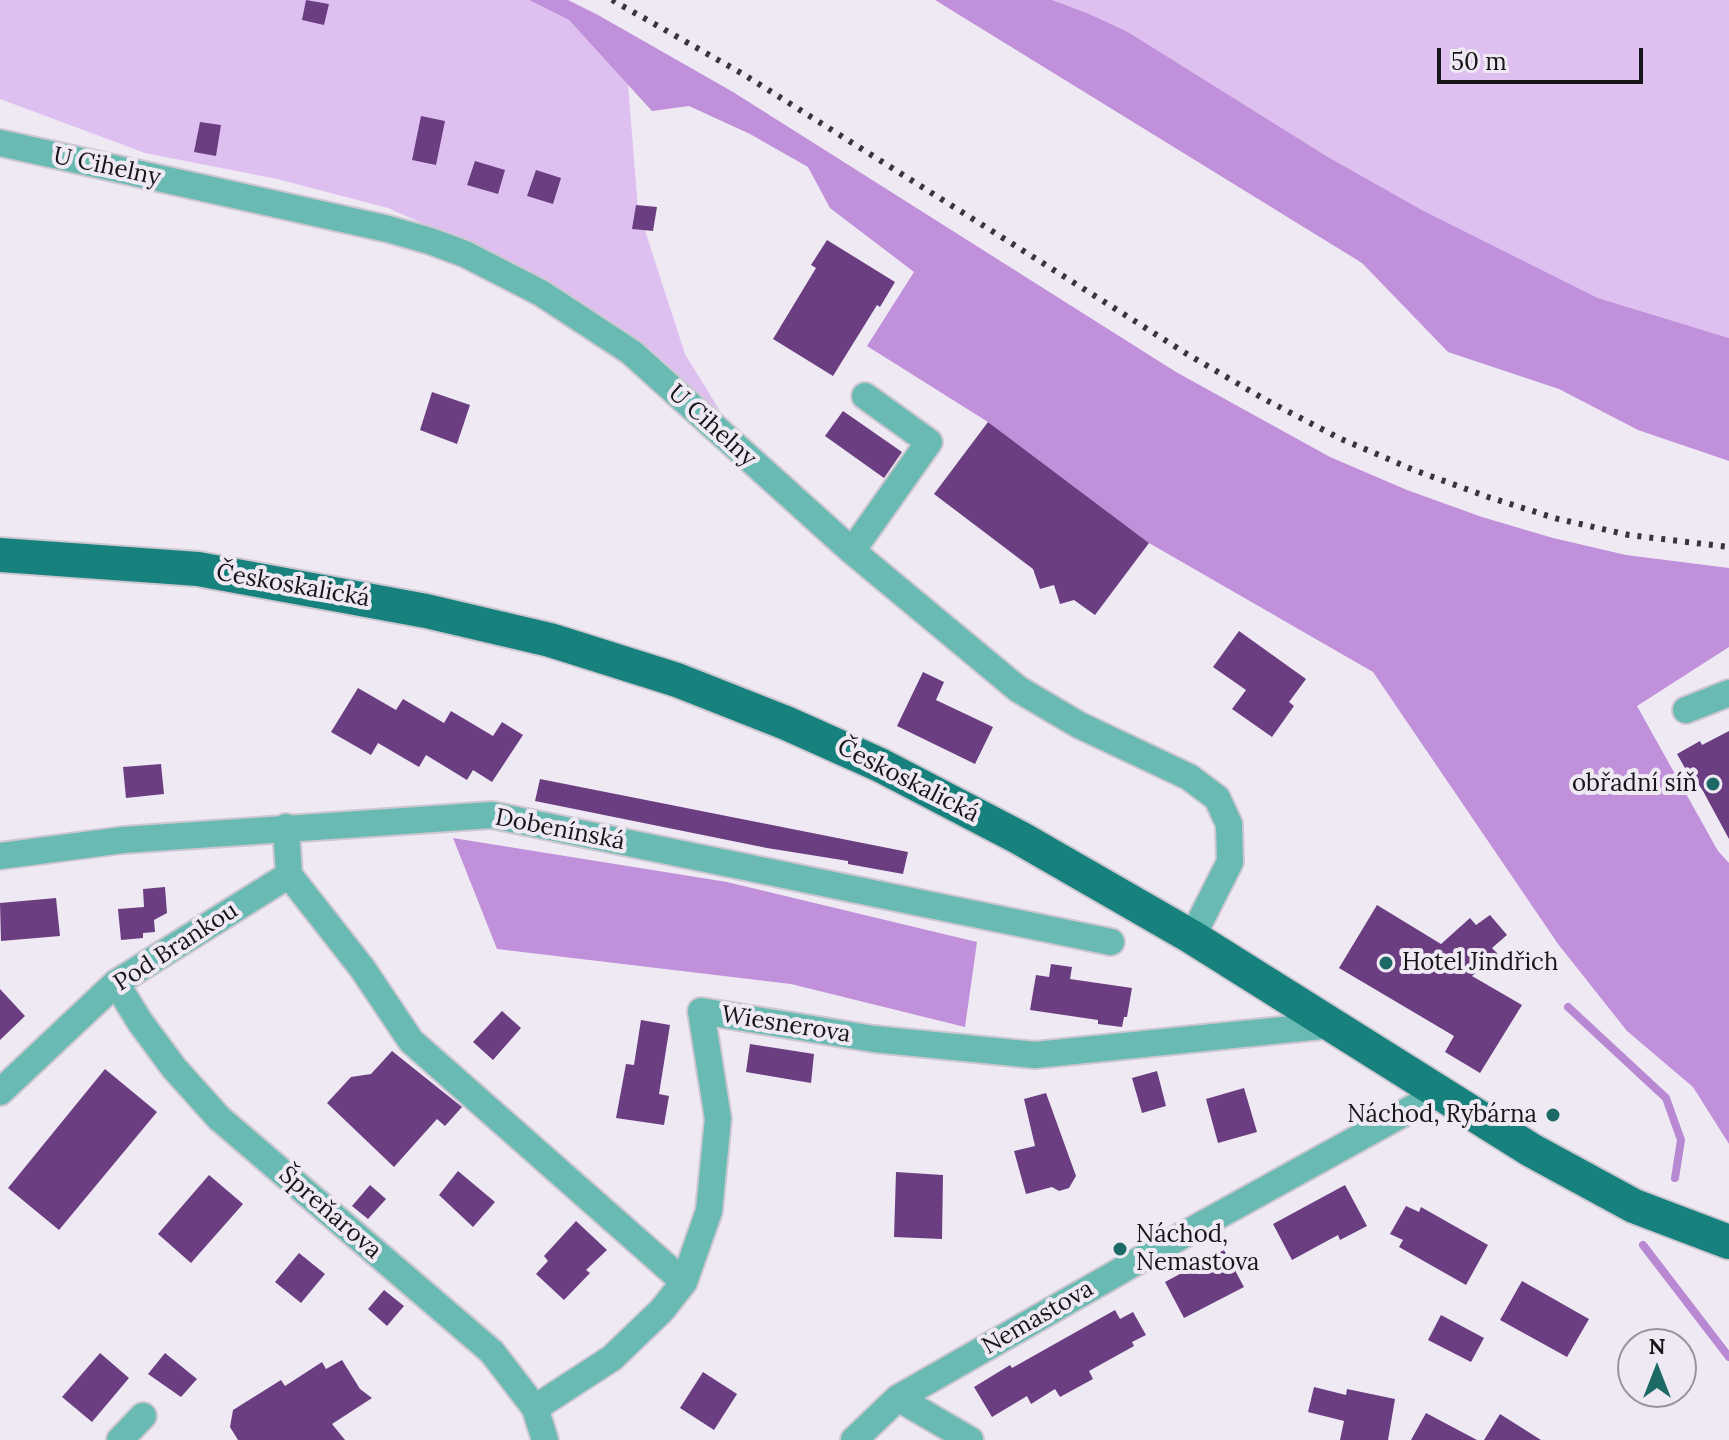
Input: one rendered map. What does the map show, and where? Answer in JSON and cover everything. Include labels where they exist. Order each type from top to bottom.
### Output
[{"type":"main road","name":"Českoskalická","points":[[0,555],[198,569],[353,596],[550,640],[663,676],[786,723],[880,765],[1020,838],[1192,937],[1531,1150],[1634,1206],[1729,1242]]},
{"type":"street","name":"U Cihelny","points":[[0,143],[388,229],[465,254],[541,293],[631,352],[852,551],[1018,689],[1079,725],[1189,777],[1217,798],[1229,824],[1230,862],[1192,937]]},
{"type":"street","points":[[852,551],[929,442],[865,396]]},
{"type":"street","points":[[1686,710],[1729,693]]},
{"type":"street","name":"Dobenínská","points":[[0,856],[123,840],[492,815],[1111,942]]},
{"type":"street","points":[[286,827],[289,875],[362,968],[411,1041],[484,1102],[684,1282],[662,1310],[612,1358],[535,1408]]},
{"type":"street","name":"Pod Brankou","points":[[0,1092],[116,983],[289,875]]},
{"type":"street","name":"Špreňarova","points":[[116,983],[174,1068],[219,1118],[492,1352],[535,1408],[545,1440]]},
{"type":"street","name":"Wiesnerova","points":[[684,1282],[709,1211],[718,1119],[701,1011],[874,1039],[1035,1055],[1332,1025]]},
{"type":"street","name":"Nemastova","points":[[854,1440],[898,1398],[1442,1092]]},
{"type":"street","points":[[898,1398],[970,1440]]},
{"type":"street","points":[[120,1440],[143,1416]]},
{"type":"shaded area","points":[[0,0],[529,0],[569,20],[628,84],[638,209],[685,354],[720,411],[635,344],[512,263],[388,208],[277,179],[145,153],[0,99]]},
{"type":"shaded area","points":[[529,0],[568,0],[733,92],[1176,372],[1330,457],[1407,490],[1553,538],[1626,555],[1729,568],[1729,647],[1637,706],[1718,851],[1729,863],[1729,1144],[1693,1087],[1627,1031],[1558,944],[1373,672],[1149,543],[988,422],[867,346],[914,272],[830,208],[808,167],[750,134],[689,106],[652,111],[569,20]]},
{"type":"shaded area","points":[[935,0],[1052,0],[1089,14],[1128,32],[1328,157],[1422,210],[1598,298],[1729,338],[1729,461],[1638,430],[1559,389],[1448,352],[1362,263]]},
{"type":"shaded area","points":[[1052,0],[1729,0],[1729,338],[1598,298],[1422,210],[1328,157],[1128,32]]},
{"type":"shaded area","points":[[453,838],[727,882],[977,942],[965,1027],[791,984],[497,949]]},
{"type":"building","points":[[306,0],[329,4],[324,25],[302,20]]},
{"type":"building","points":[[421,116],[445,121],[436,165],[412,160]]},
{"type":"building","points":[[200,122],[221,125],[216,156],[194,152]]},
{"type":"building","points":[[475,161],[505,170],[498,194],[467,185]]},
{"type":"building","points":[[536,170],[561,178],[553,204],[527,196]]},
{"type":"building","points":[[636,205],[657,207],[653,231],[632,229]]},
{"type":"building","points":[[827,240],[895,282],[833,376],[773,339],[816,268],[811,265]]},
{"type":"building","points":[[432,392],[470,405],[457,444],[420,430]]},
{"type":"building","points":[[843,411],[902,452],[884,478],[825,436]]},
{"type":"building","points":[[988,422],[1149,543],[1095,615],[1074,600],[1060,604],[1054,585],[1040,589],[1033,569],[934,494]]},
{"type":"building","points":[[1239,631],[1306,679],[1289,702],[1294,706],[1272,737],[1232,709],[1246,690],[1213,667]]},
{"type":"building","points":[[923,672],[944,682],[936,700],[993,727],[975,764],[897,726]]},
{"type":"building","points":[[358,688],[396,710],[403,699],[444,723],[451,711],[493,736],[502,722],[523,735],[492,782],[473,770],[467,780],[426,755],[419,767],[378,743],[371,755],[331,732]]},
{"type":"building","name":"obřadní síň","points":[[1729,731],[1729,839],[1703,791],[1693,776],[1690,777],[1677,754],[1700,741],[1702,745]]},
{"type":"building","points":[[161,764],[164,794],[126,798],[123,767]]},
{"type":"building","points":[[540,779],[908,852],[903,874],[535,801]]},
{"type":"building","points":[[165,887],[167,913],[154,920],[155,932],[143,933],[143,938],[121,940],[118,909],[144,907],[143,889]]},
{"type":"building","points":[[56,898],[60,936],[1,941],[0,903]]},
{"type":"building","points":[[1377,905],[1441,944],[1470,918],[1476,925],[1490,915],[1507,935],[1492,948],[1498,954],[1472,976],[1522,1005],[1480,1073],[1445,1052],[1454,1036],[1339,968]]},
{"type":"building","points":[[1051,964],[1072,967],[1070,979],[1132,988],[1122,1027],[1098,1024],[1098,1020],[1030,1010],[1036,975],[1049,977]]},
{"type":"building","points":[[0,989],[25,1016],[0,1040]]},
{"type":"building","points":[[502,1011],[521,1028],[493,1060],[473,1042]]},
{"type":"building","points":[[641,1020],[670,1025],[659,1094],[669,1096],[664,1125],[616,1118],[626,1064],[634,1065]]},
{"type":"building","points":[[750,1044],[814,1054],[811,1083],[746,1072]]},
{"type":"building","points":[[392,1051],[462,1107],[445,1126],[437,1119],[394,1167],[327,1103],[351,1077],[371,1074]]},
{"type":"building","points":[[105,1069],[157,1112],[59,1230],[8,1188]]},
{"type":"building","points":[[1157,1071],[1166,1106],[1142,1113],[1132,1078]]},
{"type":"building","points":[[1244,1088],[1257,1132],[1218,1143],[1206,1099]]},
{"type":"building","points":[[1046,1093],[1076,1176],[1069,1188],[1059,1191],[1052,1187],[1026,1194],[1014,1151],[1035,1146],[1024,1099]]},
{"type":"building","points":[[458,1171],[495,1202],[473,1227],[439,1195]]},
{"type":"building","points":[[896,1172],[943,1175],[942,1239],[894,1237]]},
{"type":"building","points":[[209,1175],[243,1204],[191,1263],[158,1234]]},
{"type":"building","points":[[370,1185],[386,1199],[368,1219],[352,1206]]},
{"type":"building","points":[[1345,1185],[1367,1226],[1340,1240],[1338,1235],[1292,1260],[1273,1224]]},
{"type":"building","points":[[1406,1206],[1419,1212],[1421,1207],[1488,1245],[1466,1285],[1399,1247],[1403,1240],[1390,1234]]},
{"type":"building","points":[[576,1221],[607,1250],[586,1270],[590,1273],[564,1300],[536,1274],[548,1261],[544,1256]]},
{"type":"building","points":[[1224,1250],[1244,1287],[1184,1318],[1165,1282]]},
{"type":"building","points":[[299,1253],[325,1274],[301,1303],[275,1282]]},
{"type":"building","points":[[1522,1281],[1589,1319],[1567,1357],[1500,1320]]},
{"type":"building","points":[[384,1290],[404,1306],[387,1326],[368,1309]]},
{"type":"building","points":[[1115,1310],[1120,1319],[1133,1312],[1146,1335],[1132,1342],[1134,1346],[1089,1371],[1093,1379],[1060,1397],[1055,1389],[1031,1404],[1027,1396],[992,1417],[974,1387]]},
{"type":"building","points":[[1441,1315],[1484,1338],[1471,1362],[1428,1340]]},
{"type":"building","points":[[100,1353],[129,1378],[92,1422],[62,1397]]},
{"type":"building","points":[[165,1353],[197,1379],[181,1397],[148,1374]]},
{"type":"building","points":[[342,1360],[360,1389],[372,1398],[332,1424],[345,1440],[238,1440],[230,1427],[233,1410],[281,1380],[285,1386],[322,1362],[326,1369]]},
{"type":"building","points":[[703,1372],[737,1394],[714,1430],[680,1408]]},
{"type":"building","points":[[1314,1387],[1346,1395],[1347,1389],[1395,1399],[1388,1440],[1340,1440],[1344,1421],[1308,1412]]},
{"type":"building","points":[[1426,1413],[1477,1440],[1411,1440]]},
{"type":"building","points":[[1500,1414],[1541,1440],[1484,1440]]},
{"type":"waterway","points":[[1568,1007],[1666,1098],[1681,1140],[1675,1178]]},
{"type":"waterway","points":[[1643,1245],[1729,1357]]},
{"type":"railway","points":[[612,0],[743,74],[1187,354],[1339,438],[1414,470],[1558,519],[1629,535],[1729,547]]},
{"type":"place","name":"obřadní síň","points":[[1713,784]]},
{"type":"place","name":"Hotel Jindřich","points":[[1386,963]]},
{"type":"place","name":"Náchod, Rybárna","points":[[1553,1115]]},
{"type":"place","name":"Náchod, Nemastova","points":[[1120,1249]]}]
